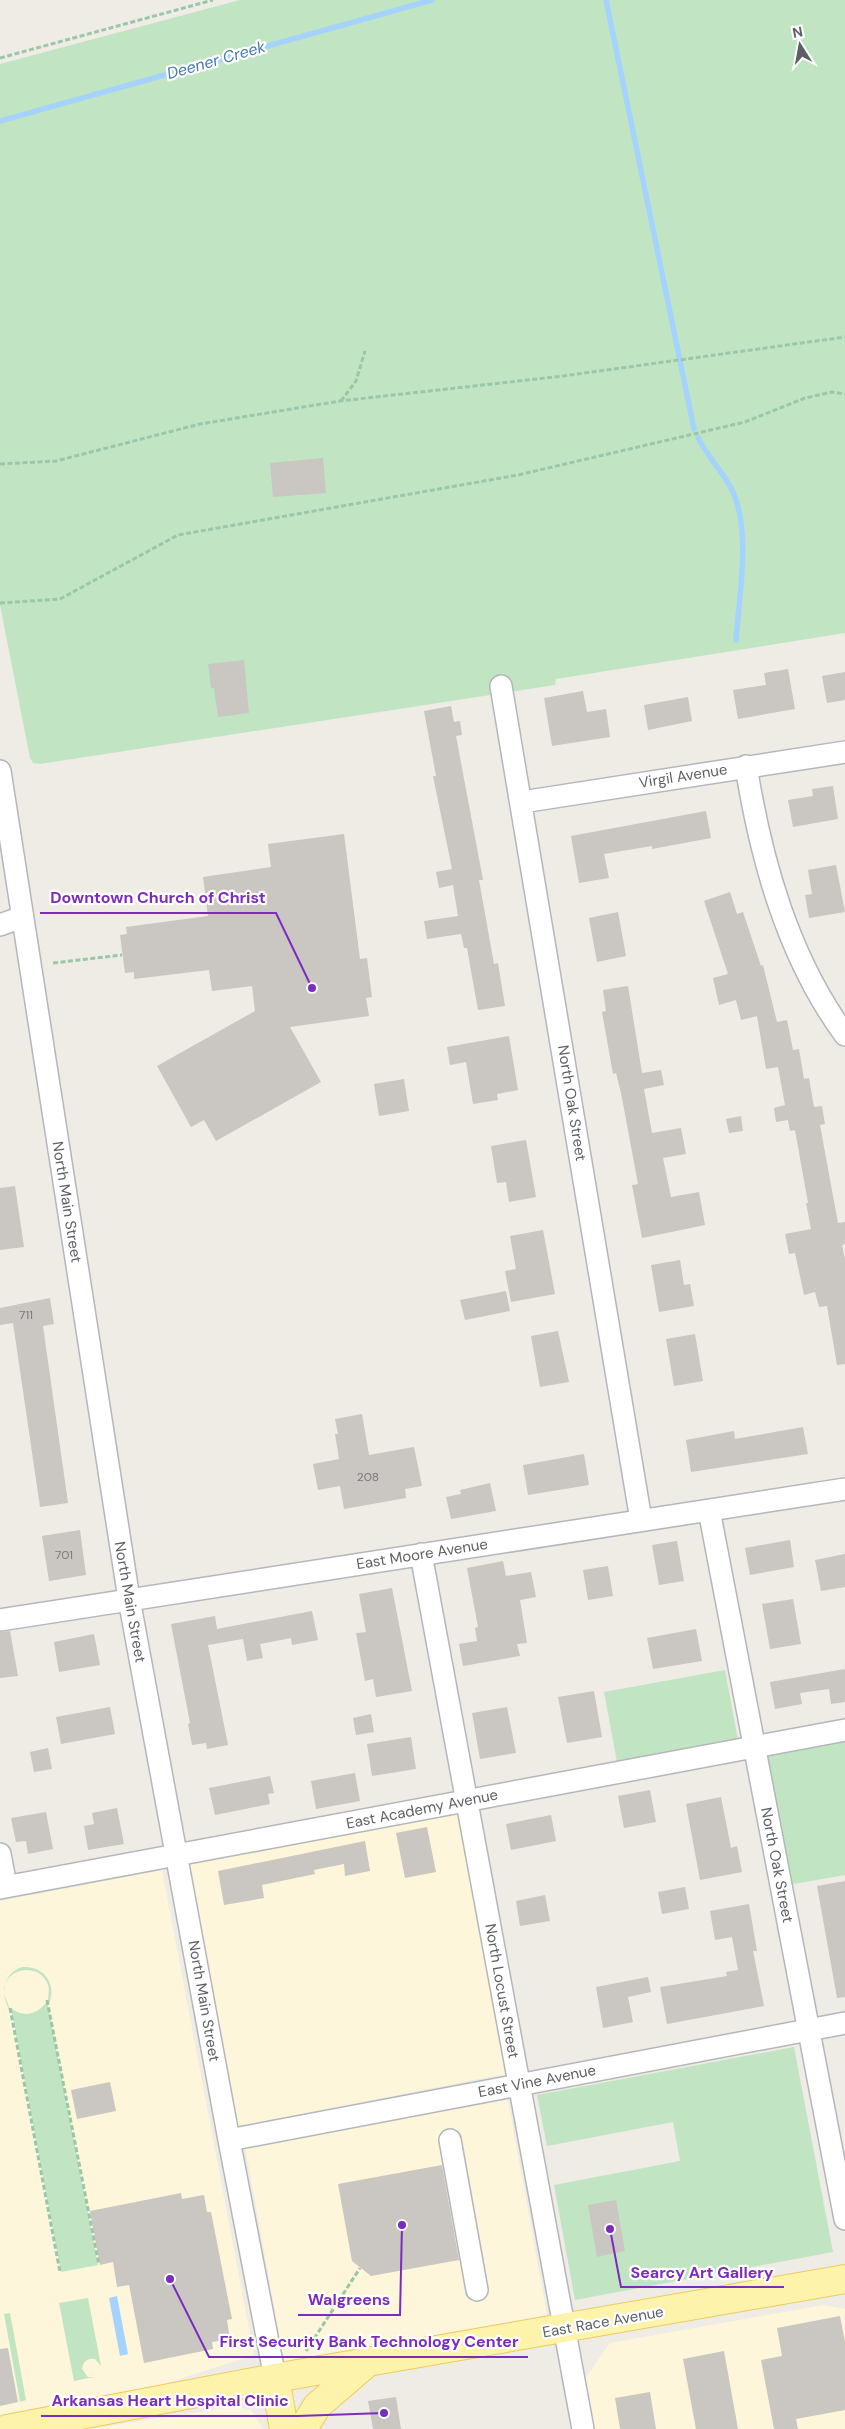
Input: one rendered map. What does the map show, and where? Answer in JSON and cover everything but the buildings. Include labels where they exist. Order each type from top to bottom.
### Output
[{"type":"main road","name":"East Race Avenue","points":[[6,2429],[276,2378],[845,2279]]},
{"type":"main road","points":[[302,2429],[317,2406],[368,2362]]},
{"type":"main road","name":"North Main Street","points":[[276,2378],[284,2429]]},
{"type":"street","name":"North Oak Street","points":[[501,686],[522,802],[641,1520]]},
{"type":"street","name":"Virgil Avenue","points":[[522,802],[845,752]]},
{"type":"street","points":[[746,766],[754,819],[768,871],[788,928],[821,998],[845,1034]]},
{"type":"street","name":"North Main Street","points":[[0,771],[129,1599],[229,2140],[276,2378]]},
{"type":"street","points":[[0,925],[22,916]]},
{"type":"street","name":"East Moore Avenue","points":[[0,1620],[845,1489]]},
{"type":"street","name":"North Oak Street","points":[[709,1510],[845,2219]]},
{"type":"street","name":"North Locust Street","points":[[421,1554],[583,2429]]},
{"type":"street","name":"East Academy Avenue","points":[[3,1887],[845,1730]]},
{"type":"street","points":[[0,1854],[3,1887]]},
{"type":"street","name":"East Vine Avenue","points":[[229,2140],[845,2022]]},
{"type":"street","points":[[450,2140],[477,2290]]},
{"type":"path","points":[[0,58],[213,0]]},
{"type":"path","points":[[0,464],[56,461],[200,424],[340,401],[563,376],[845,337]]},
{"type":"path","points":[[340,401],[356,381],[365,351]]},
{"type":"path","points":[[0,603],[60,599],[178,535],[518,475],[745,422],[805,398],[832,392],[845,394]]},
{"type":"path","points":[[53,963],[122,955]]},
{"type":"path","points":[[47,2000],[99,2265]]},
{"type":"path","points":[[10,2008],[60,2272]]},
{"type":"path","points":[[305,2351],[360,2268]]},
{"type":"shaded area","points":[[457,1809],[510,2073],[238,2126],[188,1862]]},
{"type":"shaded area","points":[[162,1870],[254,2355],[161,2385],[0,2416],[0,1901]]},
{"type":"shaded area","points":[[508,2100],[547,2315],[284,2362],[245,2147]]},
{"type":"shaded area","points":[[823,2305],[845,2309],[845,2429],[592,2429],[584,2380],[610,2343]]},
{"type":"shaded area","points":[[236,2406],[251,2410],[263,2429],[88,2429]]},
{"type":"green space","points":[[240,0],[845,0],[845,633],[556,679],[555,685],[40,764],[33,763],[30,758],[0,605],[0,64]]},
{"type":"green space","points":[[725,1670],[738,1740],[617,1762],[604,1692]]},
{"type":"green space","points":[[845,1737],[845,1875],[788,1885],[763,1752]]},
{"type":"green space","points":[[22,1967],[37,1969],[47,1977],[50,1983],[51,1996],[49,2004],[48,1985],[39,1973],[32,1970],[25,1970],[12,1975],[5,1986],[10,1975],[15,1970]]},
{"type":"green space","points":[[47,2001],[98,2265],[61,2272],[11,2008],[20,2013],[30,2014],[43,2006]]},
{"type":"green space","points":[[794,2047],[833,2252],[575,2300],[554,2185],[680,2161],[673,2122],[547,2146],[537,2095]]},
{"type":"green space","points":[[88,2298],[101,2366],[95,2359],[86,2361],[82,2369],[88,2377],[94,2377],[74,2381],[59,2303]]},
{"type":"green space","points":[[10,2313],[26,2400],[20,2402],[4,2314]]},
{"type":"water","points":[[117,2296],[128,2354],[120,2356],[109,2298]]},
{"type":"waterway","name":"Deener Creek","points":[[0,121],[432,0]]},
{"type":"waterway","points":[[606,0],[694,429]]},
{"type":"waterway","points":[[698,437],[731,488],[741,522],[743,562],[736,640]]},
{"type":"place","name":"Downtown Church of Christ","points":[[312,988]]},
{"type":"place","name":"Walgreens","points":[[402,2225]]},
{"type":"place","name":"Searcy Art Gallery","points":[[610,2229]]},
{"type":"place","name":"First Security Bank Technology Center","points":[[170,2279]]},
{"type":"place","name":"Arkansas Heart Hospital Clinic","points":[[384,2413]]}]
